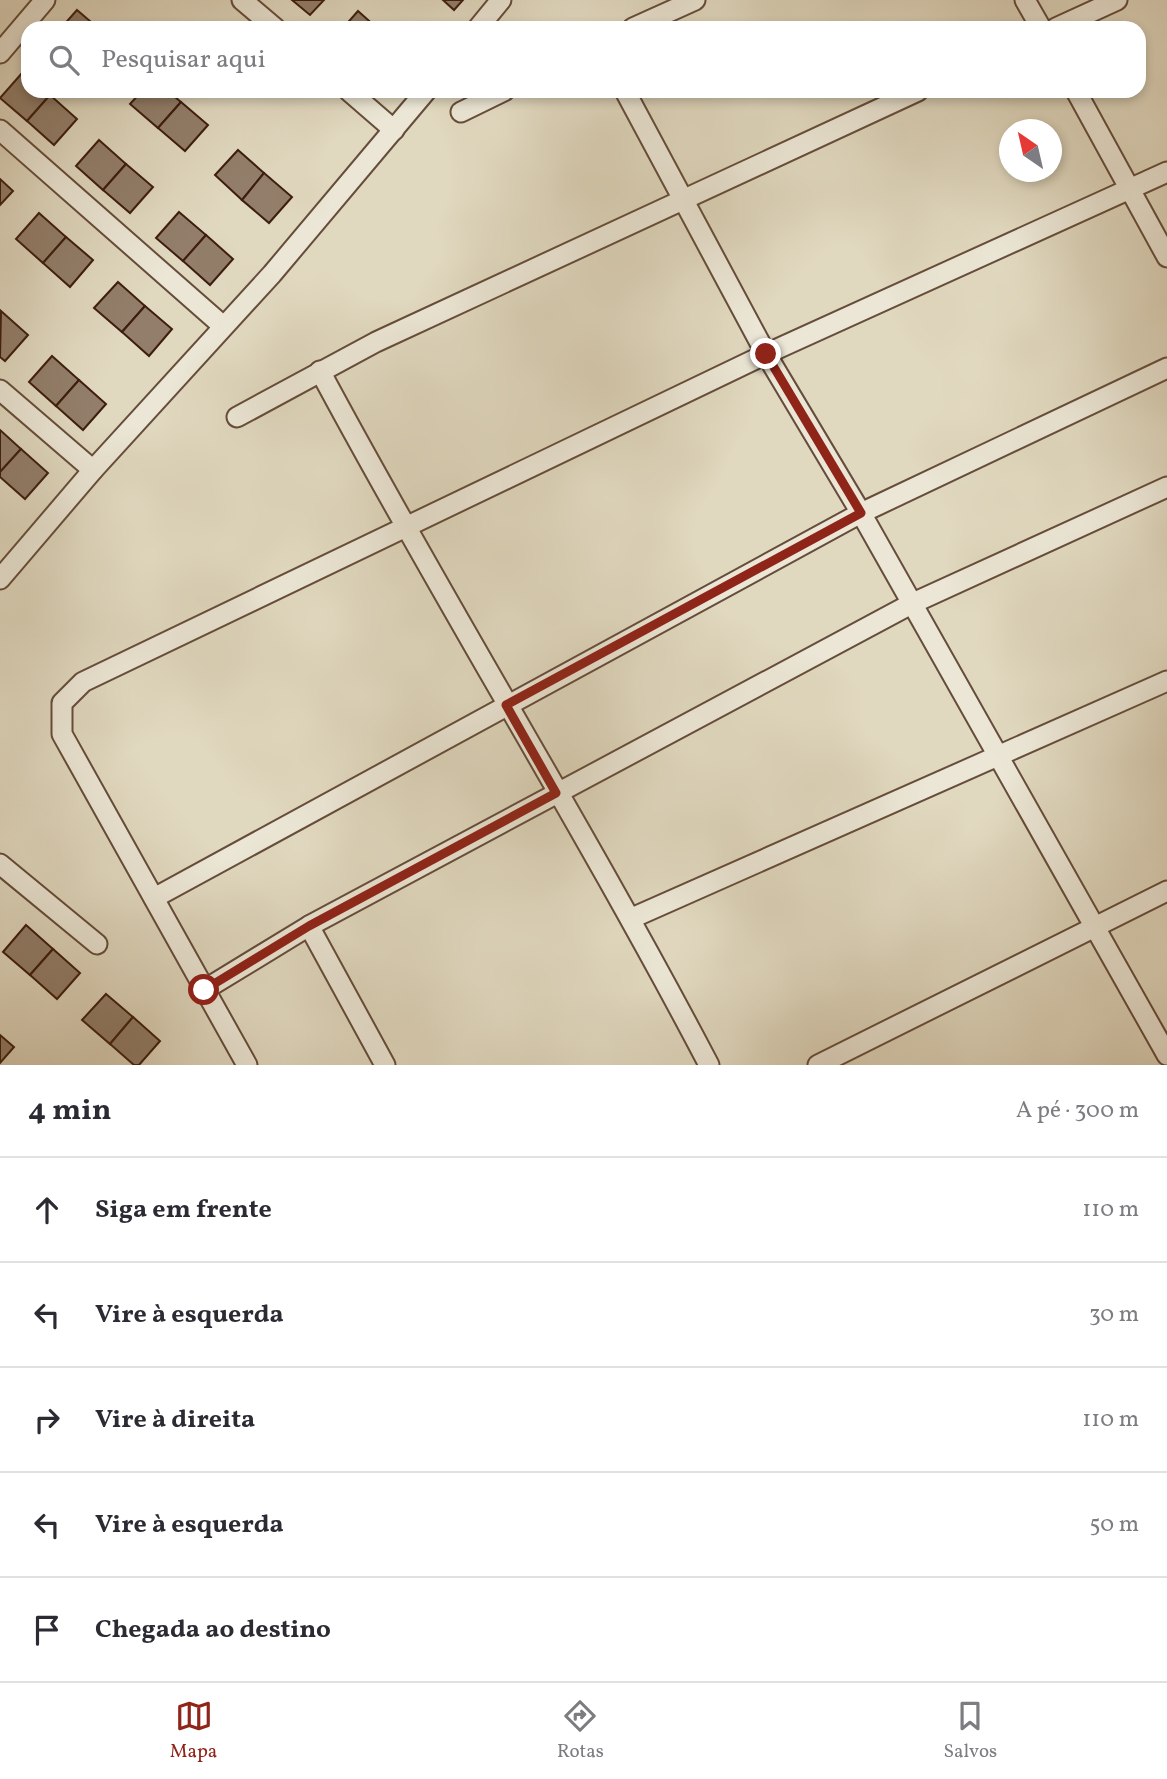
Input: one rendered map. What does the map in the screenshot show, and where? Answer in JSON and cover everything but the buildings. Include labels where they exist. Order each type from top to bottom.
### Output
[{"type":"street","points":[[27,21],[45,0]]},
{"type":"street","points":[[242,0],[267,21]]},
{"type":"street","points":[[484,21],[501,0]]},
{"type":"street","points":[[648,21],[695,0]]},
{"type":"street","points":[[1024,0],[1037,21]]},
{"type":"street","points":[[1071,21],[1117,0]]},
{"type":"street","points":[[0,53],[21,28]]},
{"type":"street","points":[[357,98],[394,130]]},
{"type":"street","points":[[0,579],[93,470],[272,274],[420,98]]},
{"type":"street","points":[[461,112],[490,98]]},
{"type":"street","points":[[629,98],[766,354],[861,513],[1167,1055]]},
{"type":"street","points":[[237,417],[376,342],[903,98]]},
{"type":"street","points":[[1080,98],[1167,257]]},
{"type":"street","points":[[0,130],[223,326]]},
{"type":"street","points":[[247,1065],[62,734],[62,703],[83,682],[766,354],[1167,172]]},
{"type":"street","points":[[154,898],[861,513],[1167,368]]},
{"type":"street","points":[[320,371],[404,527],[556,793],[632,918],[709,1065]]},
{"type":"street","points":[[0,390],[93,470]]},
{"type":"street","points":[[204,990],[309,926],[911,604],[1167,487]]},
{"type":"street","points":[[632,918],[1167,681]]},
{"type":"street","points":[[0,864],[96,944]]},
{"type":"street","points":[[818,1065],[1167,891]]},
{"type":"street","points":[[309,926],[385,1065]]},
{"type":"route","points":[[204,990],[309,926],[556,793],[506,705],[861,513],[766,354]]}]
